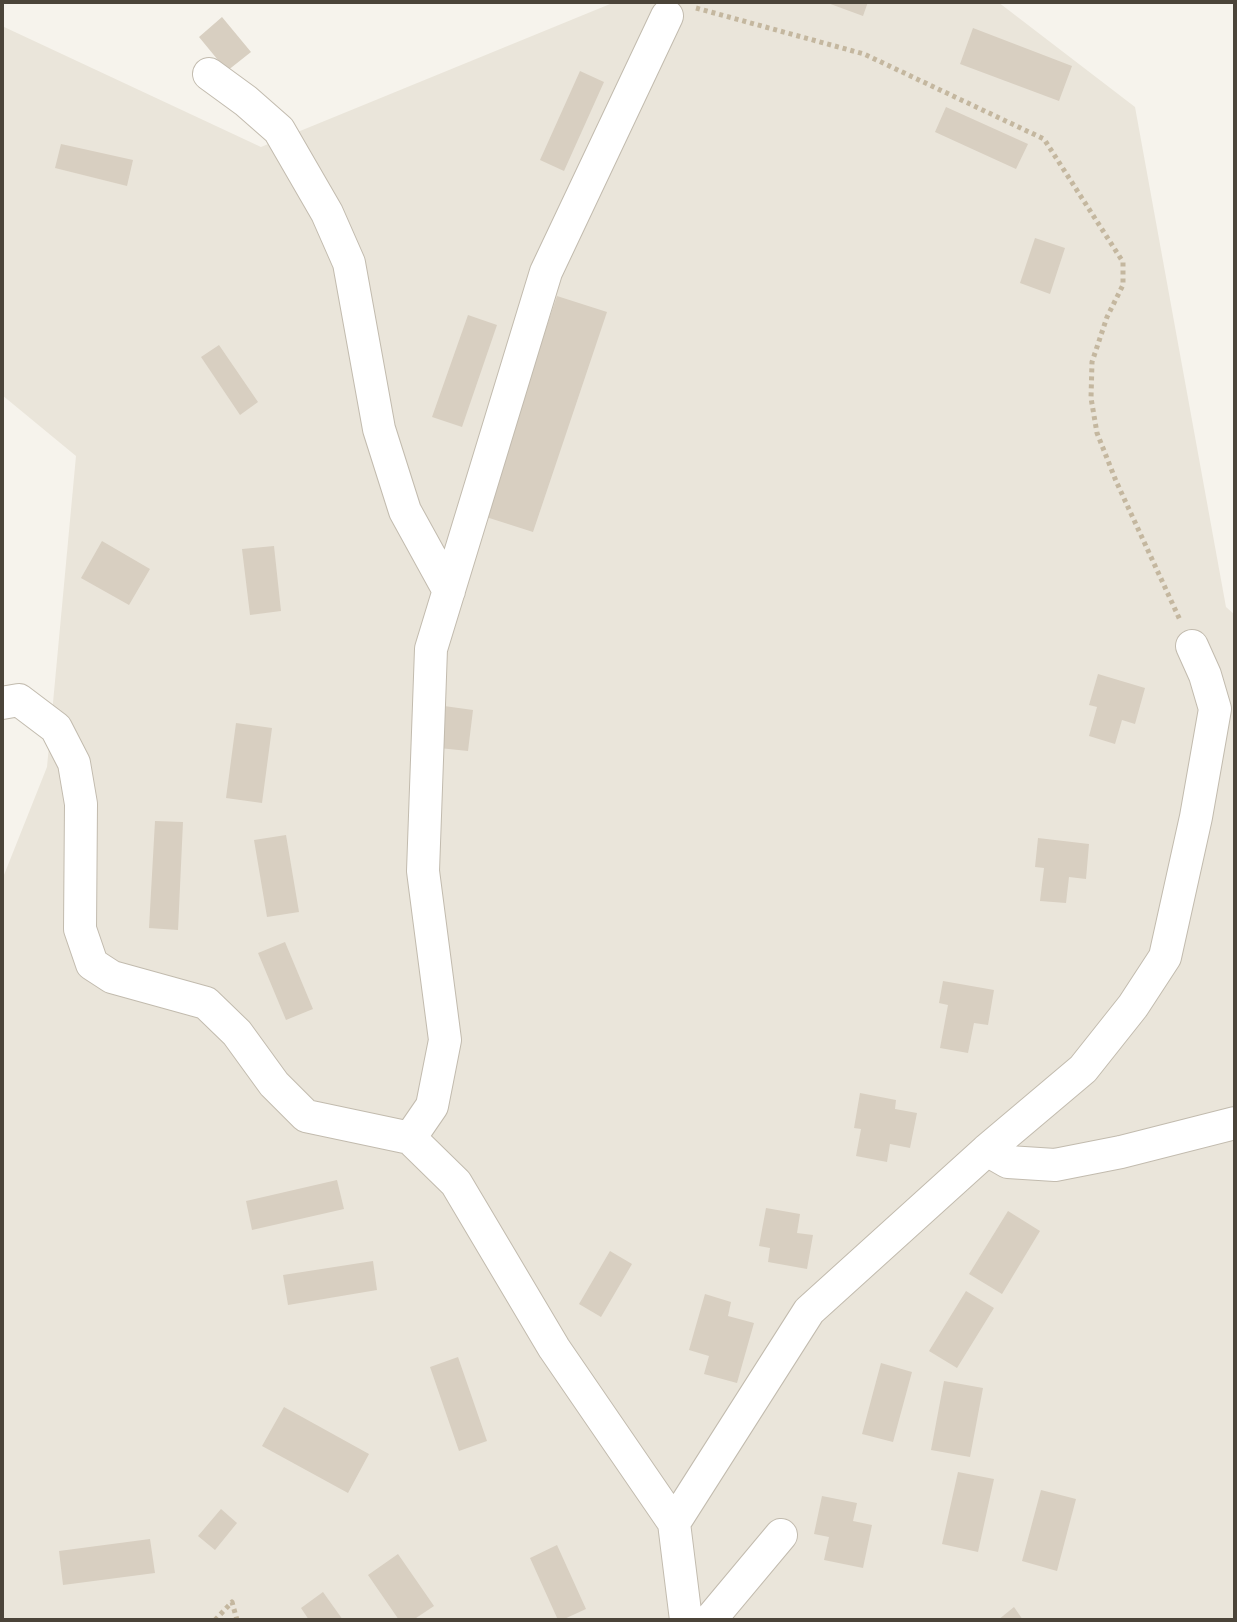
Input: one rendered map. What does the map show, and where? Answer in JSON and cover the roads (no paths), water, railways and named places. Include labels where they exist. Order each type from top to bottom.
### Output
[{"type":"street","points":[[410,1138],[432,1106],[445,1040],[423,871],[431,649],[546,272],[667,16]]},
{"type":"street","points":[[209,74],[279,130],[327,213],[349,263],[379,429],[405,511],[449,591]]},
{"type":"street","points":[[674,1523],[809,1311],[987,1150],[1083,1069],[1133,1006],[1165,957],[1196,817],[1215,709],[1192,646]]},
{"type":"street","points":[[2,703],[19,700],[56,728],[74,763],[81,804],[80,929],[92,964],[112,977],[206,1003],[237,1033],[274,1084],[306,1116],[410,1138],[456,1183],[554,1348],[674,1523],[686,1620]]},
{"type":"street","points":[[987,1150],[1008,1162],[1055,1165],[1235,1123]]},
{"type":"street","points":[[710,1620],[781,1535]]}]
